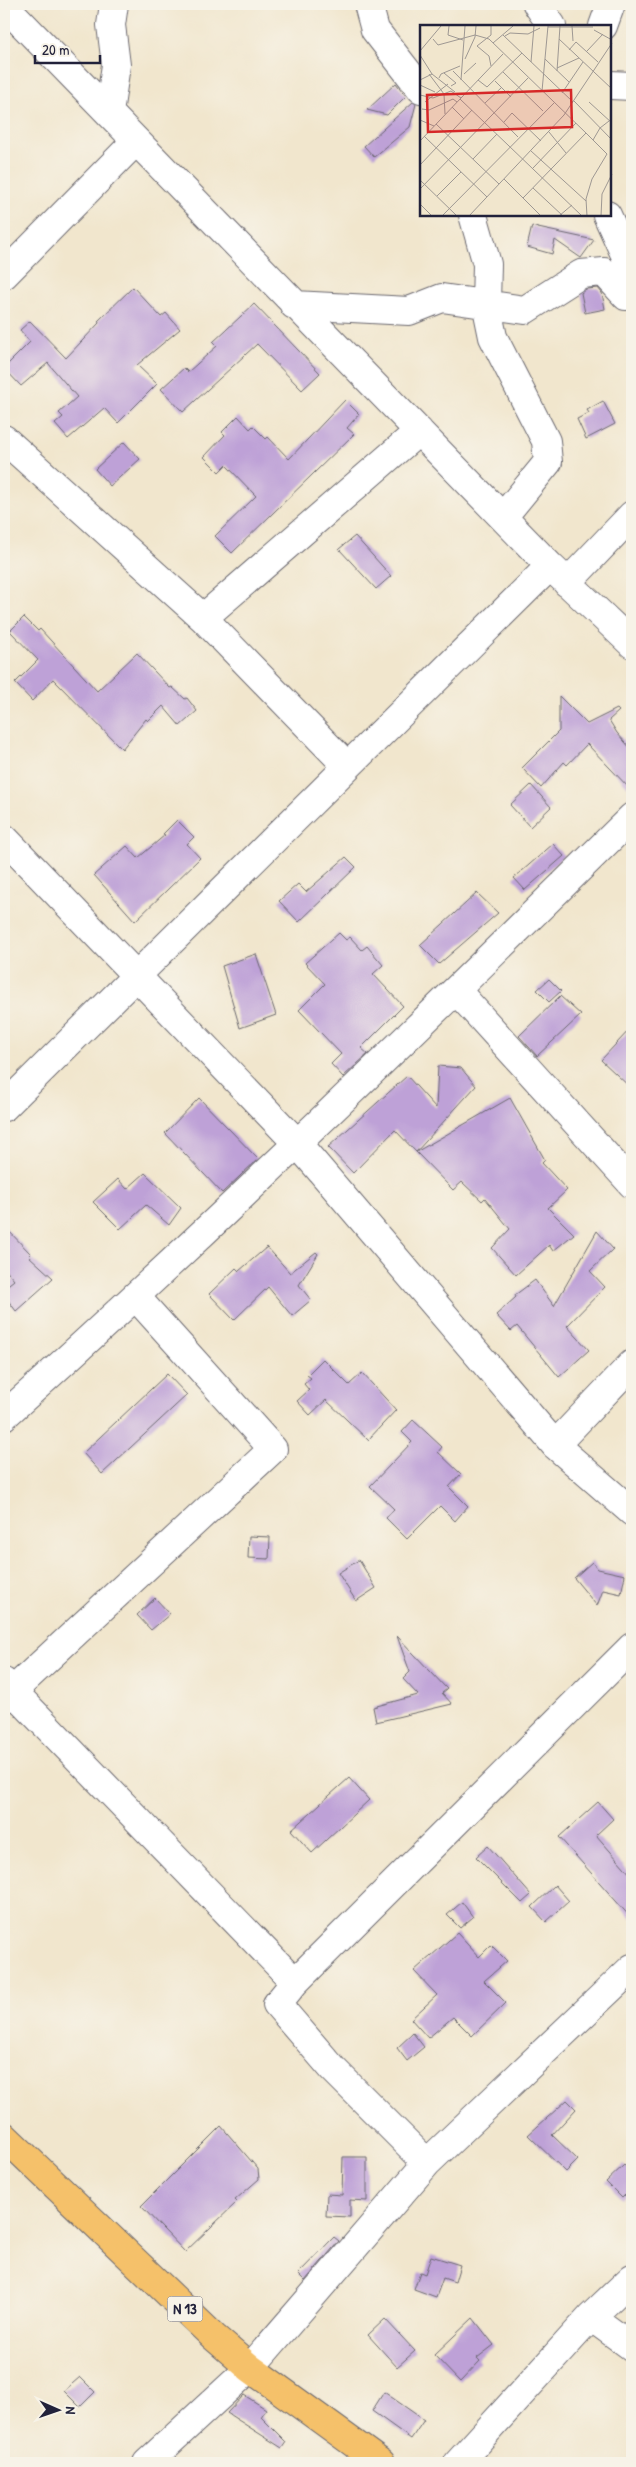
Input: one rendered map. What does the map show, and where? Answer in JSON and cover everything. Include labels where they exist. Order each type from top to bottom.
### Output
[{"type":"main road","name":"N 13","points":[[4,2136],[214,2337],[250,2368],[381,2463]]},
{"type":"street","points":[[109,113],[116,65],[111,25],[114,4]]},
{"type":"street","points":[[368,4],[375,30],[420,88]]},
{"type":"street","points":[[536,4],[551,25]]},
{"type":"street","points":[[4,5],[558,574],[632,644]]},
{"type":"street","points":[[611,85],[632,86]]},
{"type":"street","points":[[4,275],[136,141]]},
{"type":"street","points":[[472,216],[487,264],[486,303],[493,337],[546,441],[548,462],[503,517]]},
{"type":"street","points":[[607,216],[632,270]]},
{"type":"street","points":[[294,305],[409,311],[442,298],[525,310],[581,274],[604,272],[626,296],[632,295]]},
{"type":"street","points":[[203,618],[419,431]]},
{"type":"street","points":[[4,439],[203,618],[347,766]]},
{"type":"street","points":[[4,1107],[347,766],[558,574],[632,515]]},
{"type":"street","points":[[4,1416],[136,1297],[456,990],[632,817]]},
{"type":"street","points":[[4,838],[297,1143],[555,1445],[632,1512]]},
{"type":"street","points":[[456,990],[632,1184]]},
{"type":"street","points":[[136,1297],[272,1449],[7,1691],[295,1982]]},
{"type":"street","points":[[555,1445],[632,1364]]},
{"type":"street","points":[[427,2163],[333,2069],[277,2004],[295,1982],[632,1647]]},
{"type":"street","points":[[146,2463],[250,2368],[427,2163],[631,1971]]},
{"type":"street","points":[[458,2463],[591,2318],[632,2278]]},
{"type":"street","points":[[591,2318],[632,2347]]},
{"type":"building","points":[[396,83],[406,96],[387,115],[367,110]]},
{"type":"building","points":[[413,102],[416,104],[410,127],[374,157],[364,146]]},
{"type":"building","points":[[532,226],[594,240],[581,258],[555,240],[552,254],[527,247]]},
{"type":"building","points":[[133,287],[161,317],[166,313],[180,329],[137,365],[157,384],[118,423],[104,408],[68,439],[55,424],[63,417],[59,413],[77,397],[48,363],[21,386],[4,368],[30,342],[20,330],[30,321],[66,358],[99,323],[98,321]]},
{"type":"building","points":[[598,288],[602,293],[605,309],[585,313],[581,293],[586,289]]},
{"type":"building","points":[[254,304],[320,373],[302,390],[257,344],[183,412],[161,389],[184,368],[188,372],[217,346],[213,342]]},
{"type":"building","points":[[345,400],[359,414],[347,428],[354,434],[232,553],[215,536],[256,496],[226,465],[219,472],[204,457],[225,435],[222,432],[238,416],[250,429],[253,426],[266,439],[268,437],[289,459]]},
{"type":"building","points":[[603,401],[615,424],[586,439],[577,419],[589,413],[587,410]]},
{"type":"building","points":[[124,442],[140,459],[110,486],[95,469]]},
{"type":"building","points":[[355,536],[391,576],[376,589],[339,549]]},
{"type":"building","points":[[24,617],[38,631],[40,629],[97,691],[137,653],[170,688],[172,687],[185,699],[187,698],[197,711],[180,726],[163,706],[148,721],[146,719],[122,749],[53,679],[32,701],[15,683],[38,660],[10,631]]},
{"type":"building","points":[[559,696],[587,724],[617,709],[619,711],[609,720],[617,733],[632,750],[632,791],[587,744],[567,765],[564,762],[541,788],[522,768],[559,731]]},
{"type":"building","points":[[531,785],[551,807],[530,827],[510,805]]},
{"type":"building","points":[[177,820],[194,837],[187,844],[200,858],[135,921],[94,875],[127,846],[138,858],[165,835],[163,834]]},
{"type":"building","points":[[553,844],[564,856],[525,890],[514,878]]},
{"type":"building","points":[[346,857],[356,867],[299,922],[279,901],[298,884],[306,892]]},
{"type":"building","points":[[477,893],[498,913],[439,964],[420,945]]},
{"type":"building","points":[[339,933],[346,940],[350,937],[362,950],[367,946],[383,965],[373,974],[403,1006],[361,1048],[368,1054],[343,1077],[331,1064],[341,1054],[299,1010],[325,984],[305,963]]},
{"type":"building","points":[[256,954],[276,1015],[240,1028],[222,966]]},
{"type":"building","points":[[549,979],[561,991],[549,1002],[537,990]]},
{"type":"building","points":[[560,996],[581,1015],[537,1056],[519,1036]]},
{"type":"building","points":[[632,1027],[632,1089],[601,1060]]},
{"type":"building","points":[[438,1066],[461,1068],[476,1086],[416,1152],[395,1130],[353,1173],[328,1147],[407,1076],[436,1108]]},
{"type":"building","points":[[199,1098],[258,1159],[222,1193],[165,1133]]},
{"type":"building","points":[[510,1098],[545,1160],[542,1163],[567,1190],[548,1208],[574,1234],[553,1251],[549,1245],[516,1275],[492,1248],[510,1229],[485,1198],[482,1201],[462,1182],[453,1190],[416,1152]]},
{"type":"building","points":[[145,1173],[181,1208],[169,1225],[146,1205],[120,1229],[93,1202],[118,1179],[127,1189]]},
{"type":"building","points":[[4,1226],[31,1254],[29,1256],[53,1278],[16,1311],[4,1295],[4,1288],[14,1280],[4,1268]]},
{"type":"building","points":[[597,1231],[613,1249],[590,1271],[605,1287],[567,1326],[589,1350],[559,1377],[517,1326],[511,1331],[496,1315],[516,1297],[515,1295],[535,1280],[554,1306]]},
{"type":"building","points":[[267,1247],[290,1273],[316,1252],[318,1254],[299,1285],[311,1300],[292,1316],[268,1287],[234,1320],[209,1294],[236,1268],[239,1271]]},
{"type":"building","points":[[323,1359],[349,1385],[362,1373],[396,1410],[368,1440],[326,1400],[310,1415],[297,1401],[309,1390],[304,1384],[311,1378],[307,1375]]},
{"type":"building","points":[[167,1374],[187,1395],[102,1474],[83,1453]]},
{"type":"building","points":[[413,1420],[442,1447],[438,1452],[461,1474],[449,1487],[468,1506],[455,1521],[440,1506],[407,1539],[386,1518],[394,1509],[370,1486],[412,1442],[402,1432]]},
{"type":"building","points":[[249,1536],[270,1537],[269,1559],[248,1558]]},
{"type":"building","points":[[359,1560],[376,1588],[356,1601],[338,1573]]},
{"type":"building","points":[[592,1562],[598,1569],[625,1575],[621,1594],[603,1590],[597,1606],[574,1578]]},
{"type":"building","points":[[155,1598],[170,1614],[151,1630],[137,1615]]},
{"type":"building","points":[[397,1636],[447,1689],[442,1693],[452,1704],[376,1722],[373,1707],[418,1695],[403,1679],[410,1672]]},
{"type":"building","points":[[349,1778],[369,1800],[312,1853],[291,1830]]},
{"type":"building","points":[[598,1802],[613,1819],[596,1835],[632,1876],[632,1919],[559,1837]]},
{"type":"building","points":[[488,1846],[531,1895],[522,1903],[476,1857]]},
{"type":"building","points":[[555,1885],[569,1901],[546,1922],[532,1907]]},
{"type":"building","points":[[462,1902],[473,1917],[460,1928],[447,1915]]},
{"type":"building","points":[[457,1933],[479,1957],[491,1945],[507,1961],[484,1981],[506,2003],[472,2036],[453,2017],[428,2038],[411,2019],[437,1995],[414,1971]]},
{"type":"building","points":[[413,2033],[424,2047],[407,2061],[397,2048]]},
{"type":"building","points":[[567,2100],[576,2109],[552,2135],[578,2160],[566,2172],[528,2135]]},
{"type":"building","points":[[221,2126],[258,2169],[259,2179],[235,2200],[237,2202],[185,2252],[141,2206]]},
{"type":"building","points":[[343,2157],[367,2157],[367,2201],[350,2200],[350,2217],[326,2216],[327,2194],[342,2195]]},
{"type":"building","points":[[624,2165],[632,2173],[632,2188],[622,2198],[606,2182]]},
{"type":"building","points":[[334,2237],[339,2241],[305,2281],[298,2274]]},
{"type":"building","points":[[431,2256],[460,2265],[455,2282],[443,2278],[436,2297],[414,2289],[420,2272],[425,2274]]},
{"type":"building","points":[[473,2318],[494,2345],[477,2358],[480,2361],[460,2382],[434,2355]]},
{"type":"building","points":[[385,2319],[415,2351],[397,2367],[368,2335]]},
{"type":"building","points":[[80,2377],[95,2392],[80,2407],[64,2391]]},
{"type":"building","points":[[384,2392],[424,2420],[411,2439],[372,2411]]},
{"type":"building","points":[[244,2395],[266,2409],[261,2417],[286,2442],[282,2448],[227,2413]]}]
